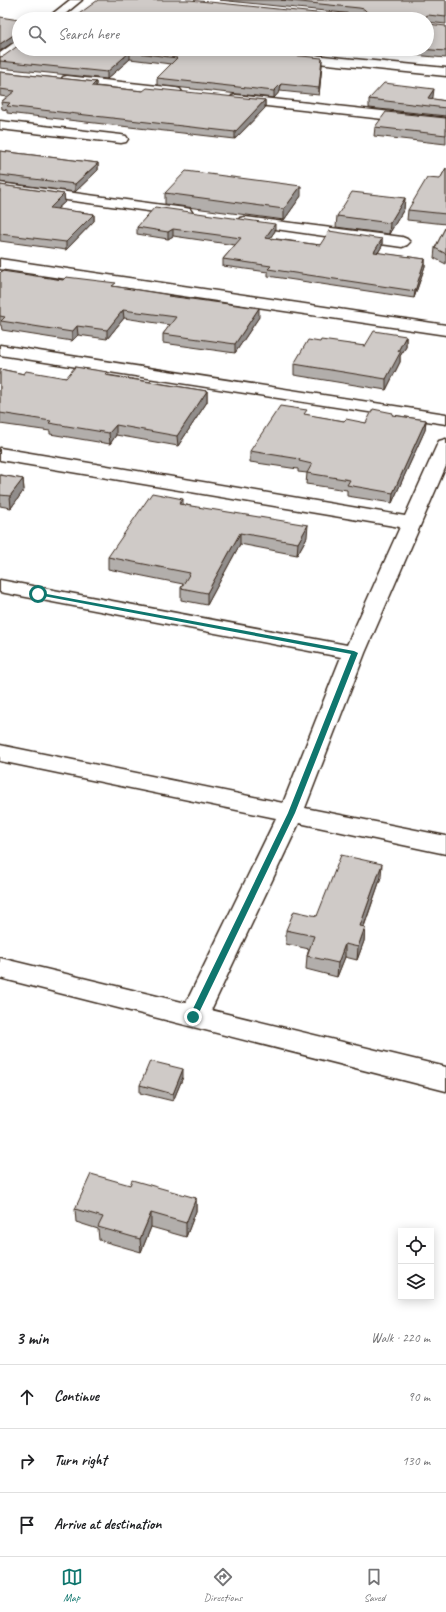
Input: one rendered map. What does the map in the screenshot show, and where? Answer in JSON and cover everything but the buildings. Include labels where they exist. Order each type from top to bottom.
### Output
[{"type":"street","points":[[61,12],[77,0]]},
{"type":"street","points":[[0,59],[12,50]]},
{"type":"street","points":[[289,56],[446,72]]},
{"type":"street","points":[[55,79],[188,94]]},
{"type":"street","points":[[227,98],[446,122]]},
{"type":"street","points":[[0,125],[121,139]]},
{"type":"street","points":[[0,187],[197,214]]},
{"type":"street","points":[[229,218],[402,242]]},
{"type":"street","points":[[0,264],[446,330]]},
{"type":"street","points":[[0,350],[446,419]]},
{"type":"street","points":[[193,1017],[291,813],[354,653],[446,445]]},
{"type":"street","points":[[0,454],[411,523]]},
{"type":"street","points":[[0,586],[354,653]]},
{"type":"street","points":[[0,753],[446,845]]},
{"type":"street","points":[[0,968],[446,1079]]},
{"type":"route","points":[[38,594],[354,653],[291,813],[193,1017]]}]
